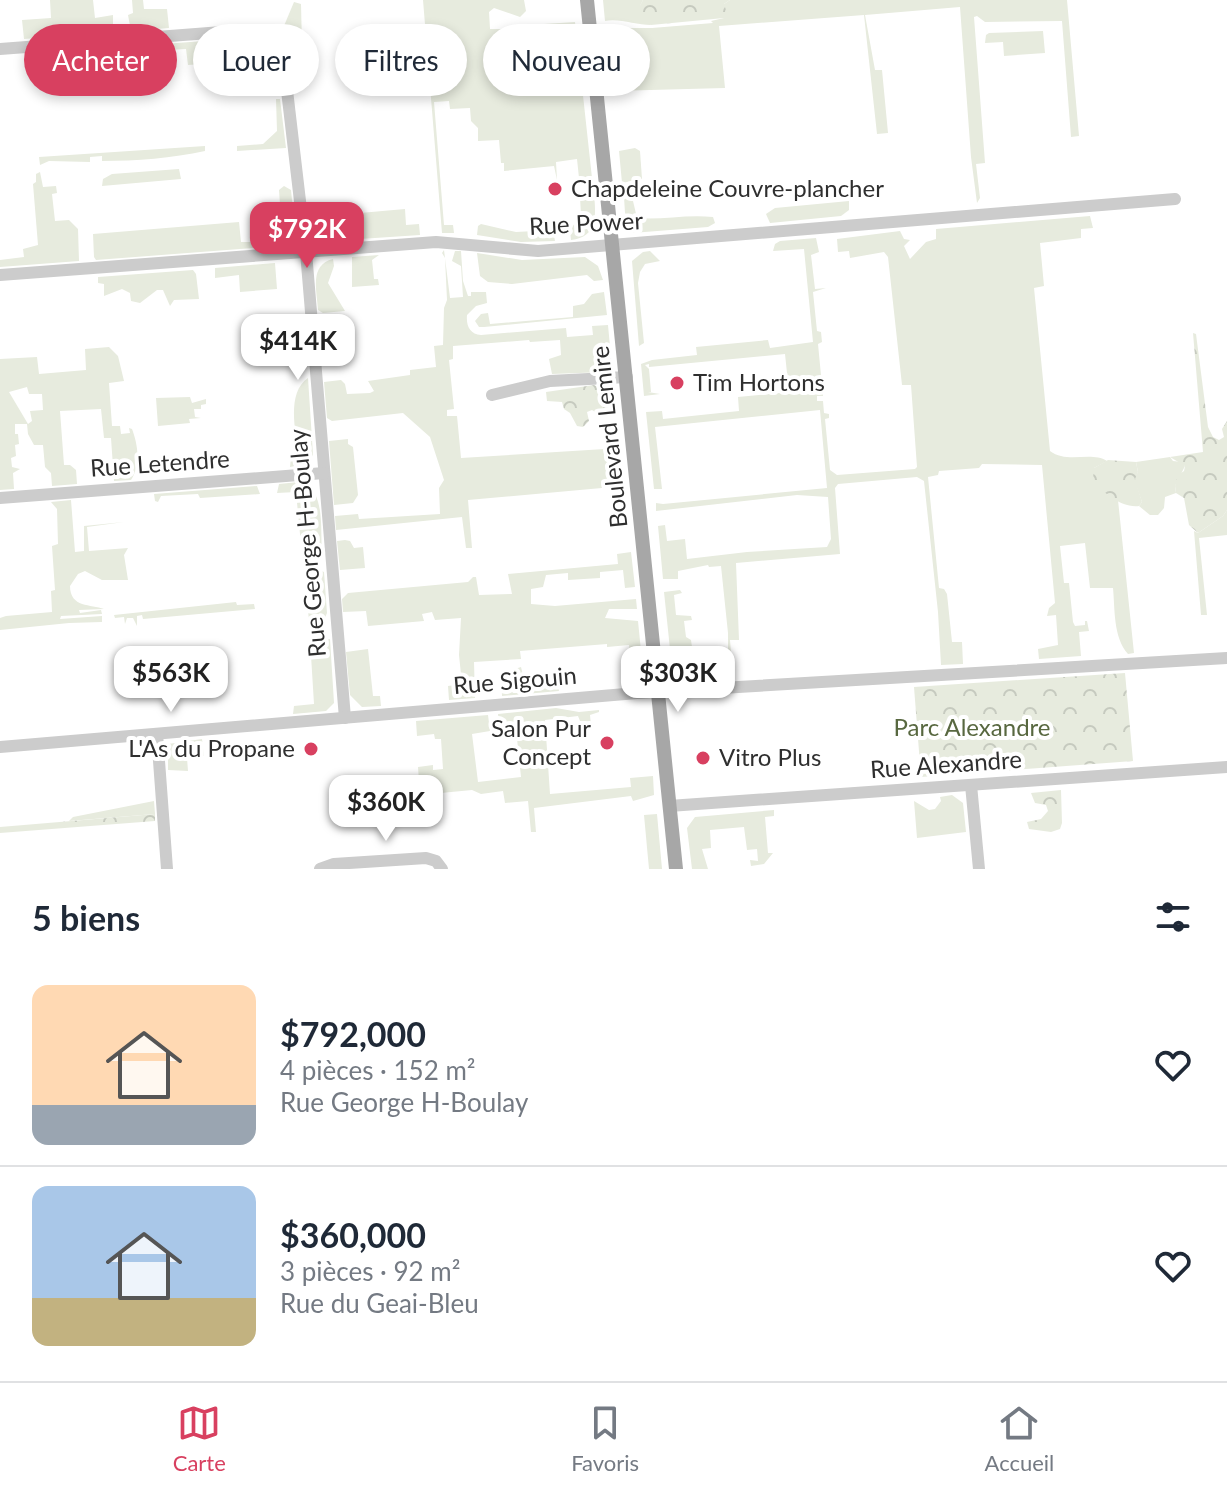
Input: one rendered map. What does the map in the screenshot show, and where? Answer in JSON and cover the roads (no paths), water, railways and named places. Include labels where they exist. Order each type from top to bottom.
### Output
[{"type":"main road","name":"Boulevard Lemire","points":[[587,0],[676,869]]},
{"type":"street","name":"Rue George H-Boulay","points":[[0,49],[248,30],[261,30],[271,34],[278,42],[283,55],[306,252],[345,718]]},
{"type":"street","name":"Rue Power","points":[[0,275],[436,242],[465,242],[525,251],[612,246],[1175,199]]},
{"type":"street","points":[[492,395],[550,381],[627,377]]},
{"type":"street","name":"Rue Letendre","points":[[0,498],[324,473]]},
{"type":"street","name":"Rue Sigouin","points":[[0,747],[657,692],[1227,658]]},
{"type":"street","points":[[157,734],[167,869]]},
{"type":"street","name":"Rue Alexandre","points":[[669,806],[1227,767]]},
{"type":"street","points":[[971,785],[979,869]]},
{"type":"street","points":[[320,869],[334,864],[426,858],[436,861],[442,869]]},
{"type":"place","name":"Chapdeleine Couvre-plancher","points":[[555,189]]},
{"type":"place","name":"Tim Hortons","points":[[677,383]]},
{"type":"place","name":"Salon Pur Concept","points":[[607,743]]},
{"type":"place","name":"L'As du Propane","points":[[311,749]]},
{"type":"place","name":"Vitro Plus","points":[[703,758]]},
{"type":"park label","name":"Parc Alexandre","points":[[972,728]]}]
